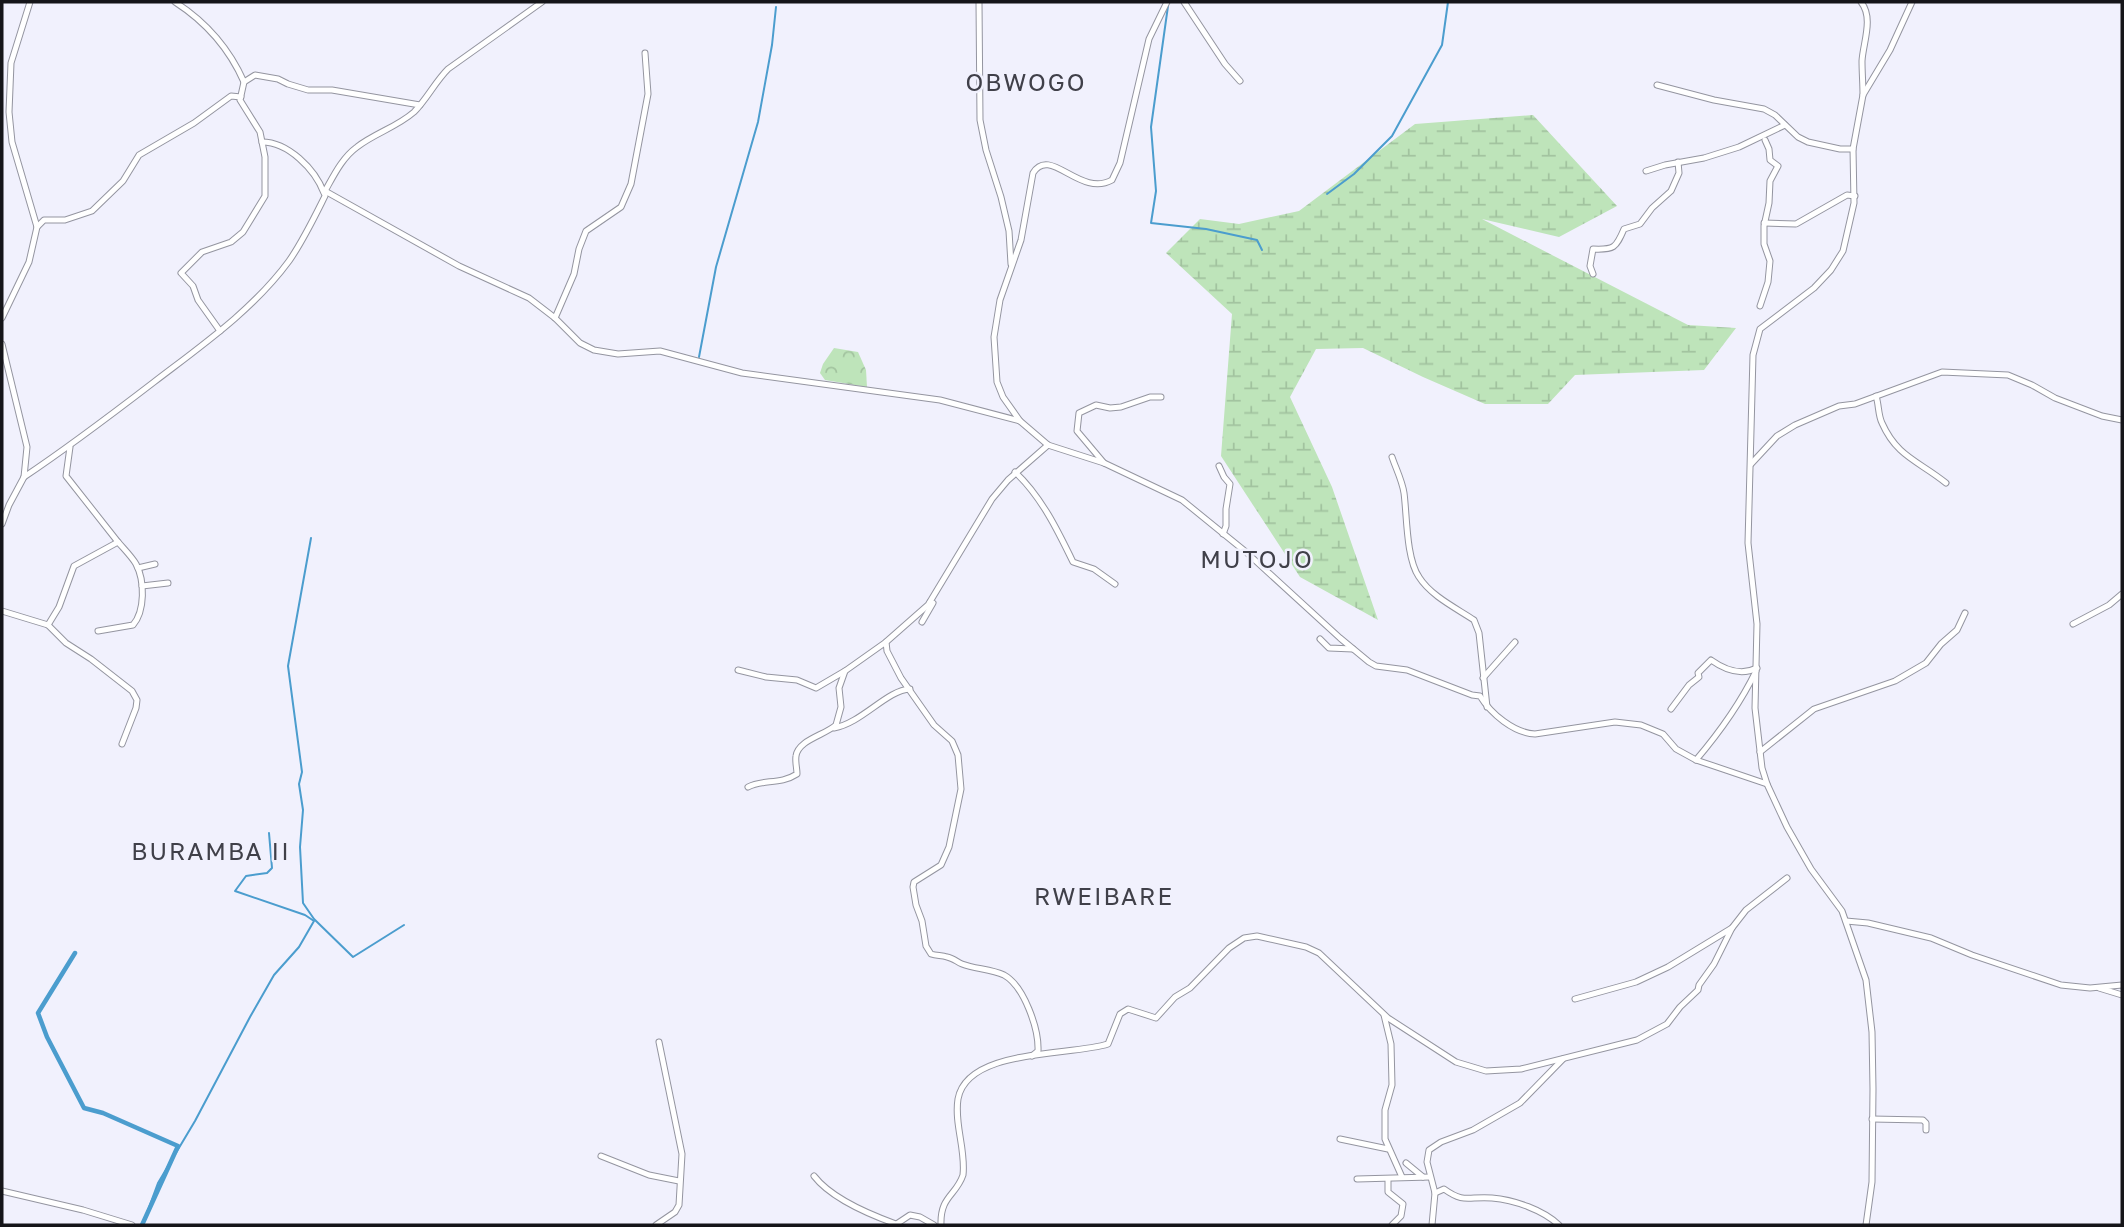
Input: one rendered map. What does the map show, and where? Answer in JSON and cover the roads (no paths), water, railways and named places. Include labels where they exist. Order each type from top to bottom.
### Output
[{"type":"street","points":[[2,318],[29,262],[37,227],[12,142],[9,112],[11,63],[30,2]]},
{"type":"street","points":[[175,2],[221,42],[235,62],[244,82]]},
{"type":"street","points":[[24,477],[70,447],[220,331],[250,304],[288,262],[340,166],[352,151],[402,122],[421,105],[435,82],[448,69],[542,2]]},
{"type":"street","points":[[979,2],[980,120],[1009,232],[1011,265]]},
{"type":"street","points":[[1167,2],[1149,39],[1116,175],[1107,183],[1094,185],[1079,181],[1054,165],[1037,167],[1031,179],[1021,240],[995,320],[994,366],[997,383],[1003,397],[1020,421],[1048,445],[1104,463],[1182,500],[1376,666],[1408,670],[1480,696],[1487,706],[1514,728],[1526,734],[1615,722],[1641,725],[1663,734],[1676,749],[1696,760],[1767,784]]},
{"type":"street","points":[[1184,2],[1240,82]]},
{"type":"street","points":[[1861,2],[1865,7],[1867,30],[1862,58],[1863,95],[1853,149],[1854,196],[1850,226],[1843,251],[1831,270],[1814,288],[1767,322],[1757,335],[1753,355],[1748,542],[1758,624],[1755,708],[1767,784],[1799,848],[1846,921],[1866,980],[1872,1032],[1872,1182],[1866,1225]]},
{"type":"street","points":[[1863,95],[1890,50],[1912,2]]},
{"type":"street","points":[[555,318],[574,274],[586,231],[621,206],[631,184],[648,94],[645,53]]},
{"type":"street","points":[[220,331],[198,300],[193,286],[181,273],[202,252],[231,242],[243,232],[265,196],[262,142],[258,127],[240,100],[244,82],[255,75],[278,79],[309,90],[332,90],[421,105]]},
{"type":"street","points":[[1657,85],[1763,109],[1775,115],[1798,137],[1808,142],[1853,149]]},
{"type":"street","points":[[37,227],[44,220],[65,220],[92,212],[122,181],[139,155],[194,123],[231,96],[241,97]]},
{"type":"street","points":[[1646,171],[1739,147],[1785,124]]},
{"type":"street","points":[[1760,306],[1768,282],[1770,261],[1764,244],[1764,223],[1769,203],[1770,181],[1778,166],[1770,160],[1765,140]]},
{"type":"street","points":[[262,142],[279,145],[307,166],[319,180],[325,193],[458,266],[528,298],[555,318],[580,343],[604,353],[660,351],[742,373],[940,400],[1020,421]]},
{"type":"street","points":[[1593,274],[1590,266],[1593,249],[1606,250],[1613,247],[1619,243],[1624,229],[1640,224],[1652,208],[1671,191],[1679,173],[1678,162]]},
{"type":"street","points":[[1764,223],[1796,224],[1847,195],[1854,196]]},
{"type":"street","points":[[2,344],[27,447],[24,477],[2,524]]},
{"type":"street","points":[[1751,464],[1786,430],[1839,406],[1855,404],[1942,372],[2008,375],[2055,398],[2102,416],[2122,420]]},
{"type":"street","points":[[1876,396],[1881,408],[1882,424],[1891,442],[1914,463],[1946,483]]},
{"type":"street","points":[[1104,463],[1077,430],[1079,413],[1096,405],[1121,407],[1150,397],[1161,397]]},
{"type":"street","points":[[737,670],[766,677],[797,680],[816,688],[886,642],[930,602],[992,499],[1016,472],[1048,445]]},
{"type":"street","points":[[70,447],[66,476],[138,568],[142,586],[139,615],[135,624],[98,631]]},
{"type":"street","points":[[1392,457],[1404,489],[1404,516],[1419,578],[1457,611],[1474,620],[1479,633],[1487,706]]},
{"type":"street","points":[[1219,466],[1230,484],[1223,534]]},
{"type":"street","points":[[1016,472],[1028,484],[1055,525],[1073,562],[1094,569],[1115,584]]},
{"type":"street","points":[[48,625],[59,607],[74,566],[118,542]]},
{"type":"street","points":[[138,568],[155,564]]},
{"type":"street","points":[[142,586],[168,583]]},
{"type":"street","points":[[2074,624],[2109,605],[2122,594]]},
{"type":"street","points":[[922,622],[933,603],[930,602]]},
{"type":"street","points":[[2,611],[48,625],[66,643],[132,691],[137,700],[136,708],[122,744]]},
{"type":"street","points":[[1760,752],[1814,709],[1895,681],[1926,663],[1956,630],[1965,613]]},
{"type":"street","points":[[1320,639],[1329,648],[1353,649]]},
{"type":"street","points":[[886,642],[890,659],[934,725],[956,747],[960,769],[959,802],[949,847],[941,865],[914,882],[913,887],[926,946],[931,954],[999,973],[1015,984],[1028,1006],[1037,1036],[1038,1051],[1032,1056]]},
{"type":"street","points":[[1483,678],[1515,642]]},
{"type":"street","points":[[1671,709],[1711,660],[1741,673],[1757,668]]},
{"type":"street","points":[[1696,760],[1747,691],[1757,668]]},
{"type":"street","points":[[834,727],[841,707],[839,688],[845,671]]},
{"type":"street","points":[[748,787],[758,782],[768,784],[793,777],[797,774],[795,760],[798,750],[814,737],[834,727],[845,726],[891,696],[910,689]]},
{"type":"street","points":[[941,1225],[945,1201],[961,1182],[963,1175],[958,1097],[965,1082],[983,1069],[1020,1057],[1108,1044],[1121,1014],[1128,1009],[1156,1018],[1175,997],[1190,988],[1229,947],[1249,937],[1257,936],[1306,947],[1319,953],[1384,1014],[1456,1062],[1478,1070],[1514,1070],[1637,1040],[1667,1024],[1698,990],[1732,928],[1746,910],[1787,878]]},
{"type":"street","points":[[1846,921],[1868,923],[1931,938],[2061,985],[2096,988],[2122,995]]},
{"type":"street","points":[[1575,999],[1636,982],[1668,967],[1732,928]]},
{"type":"street","points":[[2096,988],[2122,985]]},
{"type":"street","points":[[1384,1014],[1391,1044],[1392,1085],[1384,1121],[1385,1139],[1402,1177]]},
{"type":"street","points":[[656,1225],[677,1209],[682,1154],[659,1042]]},
{"type":"street","points":[[1432,1225],[1434,1193],[1426,1177],[1429,1150],[1441,1142],[1473,1130],[1520,1103],[1564,1059]]},
{"type":"street","points":[[1872,1119],[1923,1120],[1926,1129]]},
{"type":"street","points":[[1339,1139],[1388,1149]]},
{"type":"street","points":[[601,1156],[649,1175],[679,1181]]},
{"type":"street","points":[[1406,1163],[1426,1177]]},
{"type":"street","points":[[814,1176],[830,1191],[896,1225],[910,1216],[920,1217],[934,1225]]},
{"type":"street","points":[[1357,1179],[1426,1177]]},
{"type":"street","points":[[1388,1179],[1388,1192],[1404,1204],[1401,1216],[1392,1225]]},
{"type":"street","points":[[1434,1193],[1444,1189],[1457,1198],[1501,1199],[1533,1209],[1552,1218],[1559,1225]]},
{"type":"street","points":[[2,1191],[83,1210],[132,1225]]},
{"type":"waterway","points":[[1327,194],[1354,174],[1392,136],[1442,45],[1448,2]]},
{"type":"waterway","points":[[1168,6],[1151,127],[1156,191],[1151,223],[1206,229],[1257,240],[1262,250]]},
{"type":"waterway","points":[[699,357],[716,267],[758,122],[776,7]]},
{"type":"waterway","points":[[311,538],[288,666],[302,772],[299,784],[303,810],[300,847],[303,903],[314,919],[353,957],[404,925]]},
{"type":"waterway","points":[[144,1221],[158,1183],[195,1121],[250,1017],[274,975],[299,947],[314,921],[305,915],[235,891],[246,876],[267,873],[272,868],[269,833]]},
{"type":"waterway","points":[[75,953],[38,1013],[47,1037],[84,1108],[103,1113],[178,1146],[142,1225]]},
{"type":"district","name":"OBWOGO","points":[[1026,81]]},
{"type":"district","name":"MUTOJO","points":[[1257,558]]},
{"type":"district","name":"BURAMBA II","points":[[211,850]]},
{"type":"district","name":"RWEIBARE","points":[[1104,895]]}]
